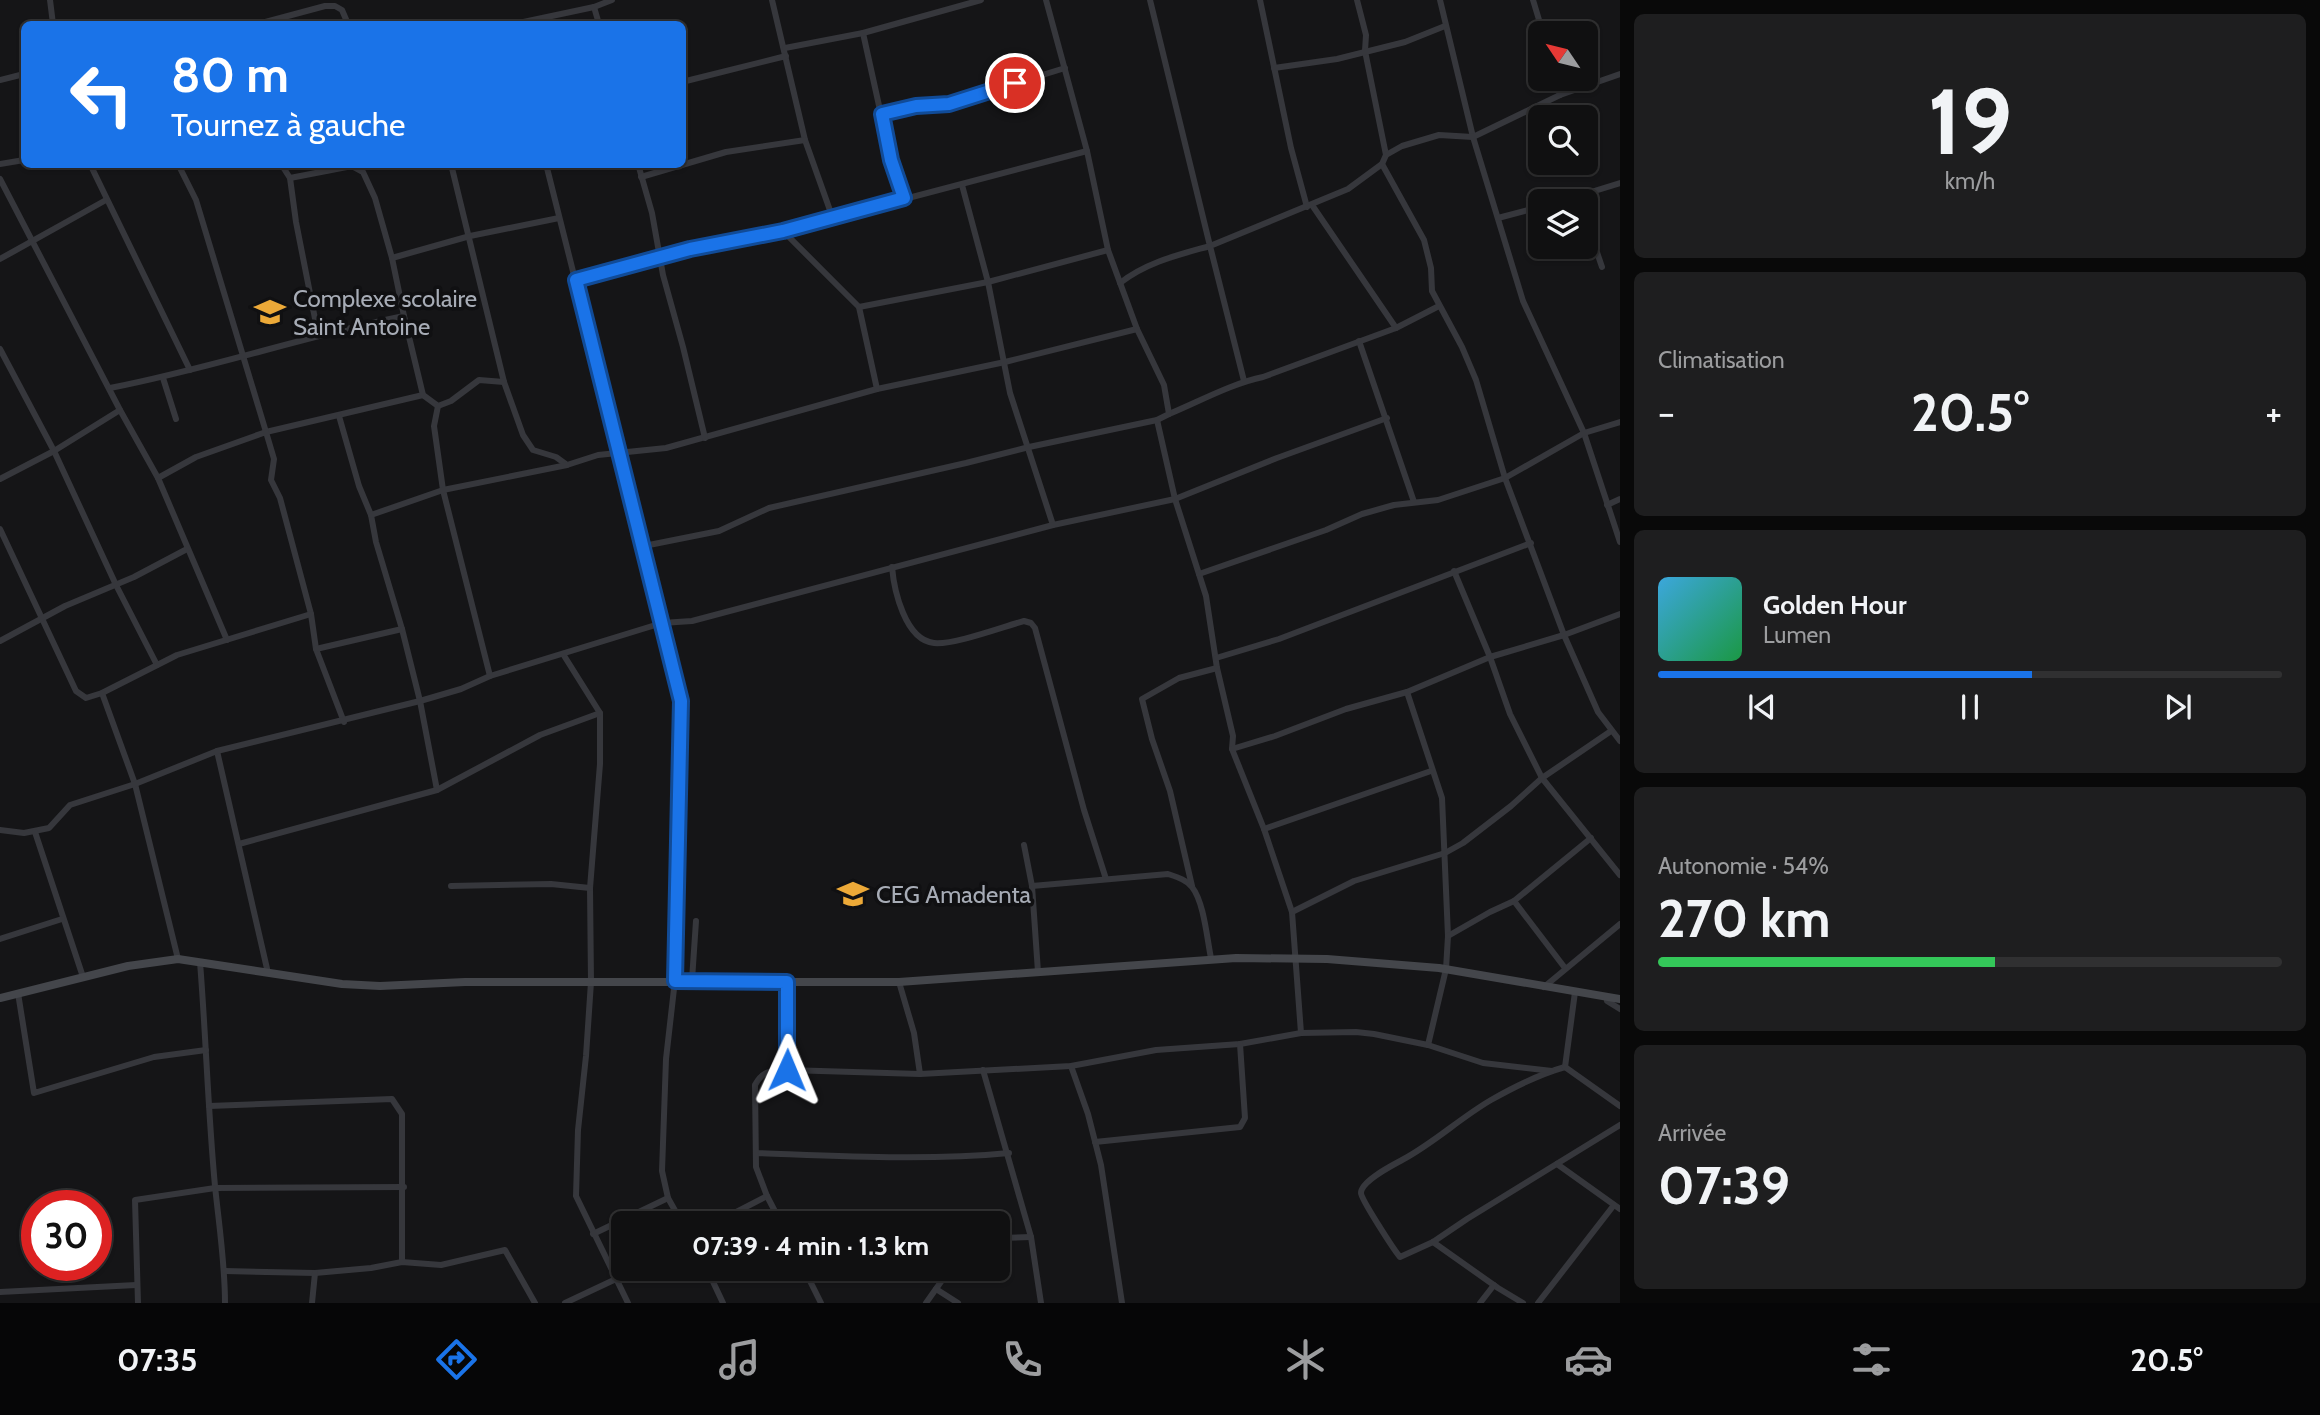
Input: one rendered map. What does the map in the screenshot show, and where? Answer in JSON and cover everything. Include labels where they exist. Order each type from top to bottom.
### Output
[{"type":"street","points":[[50,0],[53,21]]},
{"type":"street","points":[[528,21],[594,7],[612,0]]},
{"type":"street","points":[[772,0],[805,140],[832,216]]},
{"type":"street","points":[[785,48],[863,33],[981,0]]},
{"type":"street","points":[[1046,0],[1087,151],[1108,250],[1137,329],[1161,377],[1169,414]]},
{"type":"street","points":[[1150,0],[1244,381]]},
{"type":"street","points":[[1260,0],[1274,68],[1309,206],[1396,328]]},
{"type":"street","points":[[1120,283],[1142,267],[1210,246],[1348,189],[1382,164],[1386,155],[1365,51],[1366,35],[1357,0]]},
{"type":"street","points":[[1440,0],[1473,137],[1522,301],[1584,433],[1620,542]]},
{"type":"street","points":[[1533,0],[1539,21]]},
{"type":"street","points":[[269,21],[325,6],[335,6],[342,10],[347,21]]},
{"type":"street","points":[[594,7],[598,21]]},
{"type":"street","points":[[1274,68],[1337,59],[1405,42],[1445,26]]},
{"type":"street","points":[[863,33],[891,160],[904,198]]},
{"type":"street","points":[[686,81],[786,56]]},
{"type":"street","points":[[882,114],[916,106],[949,104],[1065,68]]},
{"type":"street","points":[[1386,155],[1432,136],[1473,137],[1560,95],[1620,74]]},
{"type":"street","points":[[0,80],[21,75]]},
{"type":"street","points":[[1559,91],[1560,95]]},
{"type":"street","points":[[686,164],[726,152],[805,140]]},
{"type":"street","points":[[576,280],[716,242],[783,231],[1087,151]]},
{"type":"street","points":[[0,164],[21,160]]},
{"type":"street","points":[[1382,164],[1424,240],[1431,268],[1432,291],[1476,380],[1506,478],[1564,635],[1598,712],[1620,741]]},
{"type":"street","points":[[92,168],[190,370]]},
{"type":"street","points":[[180,168],[196,200],[245,357],[274,459],[271,480],[280,498],[311,614],[316,649],[344,722]]},
{"type":"street","points":[[284,168],[290,178],[318,334]]},
{"type":"street","points":[[290,178],[342,168]]},
{"type":"street","points":[[356,168],[363,172],[375,198],[392,258],[423,396],[438,406]]},
{"type":"street","points":[[453,168],[504,382],[528,444],[533,450],[556,457],[567,465]]},
{"type":"street","points":[[547,168],[681,701],[675,981],[666,1059],[662,1140],[662,1171],[668,1198],[675,1211]]},
{"type":"street","points":[[639,168],[705,438]]},
{"type":"street","points":[[641,177],[672,168]]},
{"type":"street","points":[[0,179],[158,478],[227,640]]},
{"type":"street","points":[[1598,191],[1620,183]]},
{"type":"street","points":[[962,185],[988,282],[1010,393],[1054,524]]},
{"type":"street","points":[[0,259],[106,200]]},
{"type":"street","points":[[1498,218],[1528,210]]},
{"type":"street","points":[[392,258],[470,236],[559,218]]},
{"type":"street","points":[[783,231],[859,307],[877,389]]},
{"type":"street","points":[[859,307],[988,282],[1108,250]]},
{"type":"street","points":[[1598,255],[1602,267]]},
{"type":"street","points":[[644,546],[719,531],[769,508],[1028,447],[1157,420],[1244,381],[1263,377],[1396,328],[1439,306]]},
{"type":"street","points":[[110,388],[163,378],[245,357],[318,334],[404,316]]},
{"type":"street","points":[[370,515],[443,490],[567,465],[598,455],[651,451],[877,389],[1005,362],[1137,329]]},
{"type":"street","points":[[1359,341],[1414,502]]},
{"type":"street","points":[[0,349],[54,451],[116,585],[157,665]]},
{"type":"street","points":[[163,378],[176,419]]},
{"type":"street","points":[[438,406],[451,401],[479,380],[504,382]]},
{"type":"street","points":[[158,478],[195,457],[266,432],[423,396]]},
{"type":"street","points":[[438,406],[434,426],[443,490],[489,676]]},
{"type":"street","points":[[0,479],[54,451],[120,410]]},
{"type":"street","points":[[339,416],[402,629],[420,701],[437,790]]},
{"type":"street","points":[[0,830],[35,832],[49,828],[69,805],[135,784],[217,751],[344,722],[420,701],[489,676],[662,623],[692,621],[1054,524],[1175,499],[1276,458],[1387,418]]},
{"type":"street","points":[[1157,420],[1175,499],[1209,615],[1233,749],[1292,912],[1301,1033]]},
{"type":"street","points":[[1199,574],[1326,530],[1362,514],[1394,505],[1438,499],[1506,478],[1584,433],[1620,422]]},
{"type":"street","points":[[1607,505],[1620,499]]},
{"type":"street","points":[[0,530],[76,691],[86,698],[102,693],[177,655],[311,614]]},
{"type":"street","points":[[1216,658],[1279,639],[1531,543]]},
{"type":"street","points":[[0,641],[187,549]]},
{"type":"street","points":[[892,567],[894,586],[901,607],[911,629],[922,640],[934,643],[949,642],[1024,621],[1035,628],[1084,810],[1106,879]]},
{"type":"street","points":[[1454,571],[1490,657],[1510,714],[1542,778],[1620,875]]},
{"type":"street","points":[[1233,749],[1346,709],[1407,692],[1490,657],[1564,635],[1620,614]]},
{"type":"street","points":[[316,649],[402,629]]},
{"type":"street","points":[[563,654],[600,713],[600,764],[590,888],[591,982],[575,1178],[576,1196],[611,1271]]},
{"type":"street","points":[[1211,958],[1200,904],[1192,886],[1170,791],[1142,699],[1179,678],[1217,668]]},
{"type":"street","points":[[1407,692],[1442,799],[1447,970],[1428,1045]]},
{"type":"street","points":[[102,693],[135,784],[178,959]]},
{"type":"street","points":[[239,844],[437,790],[540,735],[600,713]]},
{"type":"street","points":[[1292,912],[1354,881],[1445,853],[1478,833],[1542,778],[1611,731]]},
{"type":"street","points":[[217,751],[268,973]]},
{"type":"street","points":[[1264,829],[1432,771]]},
{"type":"street","points":[[35,832],[82,977]]},
{"type":"street","points":[[1448,936],[1514,901],[1591,838]]},
{"type":"street","points":[[1024,845],[1032,886],[1038,972]]},
{"type":"street","points":[[1032,886],[1168,874],[1192,886]]},
{"type":"street","points":[[451,886],[551,884],[590,888]]},
{"type":"street","points":[[1514,901],[1565,968]]},
{"type":"street","points":[[0,939],[62,919]]},
{"type":"street","points":[[692,980],[696,921]]},
{"type":"street","points":[[1544,987],[1620,924]]},
{"type":"street","points":[[0,998],[128,966],[178,959],[342,984],[380,986],[465,982],[692,980],[899,982],[1211,958],[1295,958],[1373,961],[1447,970],[1620,999]]},
{"type":"street","points":[[200,962],[215,1188],[225,1271],[225,1303]]},
{"type":"street","points":[[787,982],[787,1070]]},
{"type":"street","points":[[899,982],[914,1033],[920,1074]]},
{"type":"street","points":[[1565,1067],[1575,992]]},
{"type":"street","points":[[18,993],[34,1093],[154,1056],[206,1050]]},
{"type":"street","points":[[1606,996],[1607,1001],[1620,1009]]},
{"type":"street","points":[[775,1211],[756,1167],[755,1085],[760,1076],[769,1072],[787,1070],[920,1074],[1071,1066],[1156,1050],[1240,1044],[1301,1033],[1374,1034],[1428,1045],[1483,1063],[1552,1071]]},
{"type":"street","points":[[1095,1142],[1240,1127],[1245,1118],[1240,1044]]},
{"type":"street","points":[[1071,1066],[1088,1114],[1101,1165],[1122,1303]]},
{"type":"street","points":[[1565,1067],[1492,1100],[1407,1158],[1378,1173],[1362,1188],[1361,1194],[1400,1257],[1433,1242],[1620,1125]]},
{"type":"street","points":[[1565,1067],[1620,1106]]},
{"type":"street","points":[[983,1070],[1031,1237],[1041,1303]]},
{"type":"street","points":[[209,1106],[392,1100],[401,1114],[404,1187],[402,1262]]},
{"type":"street","points":[[756,1153],[897,1158],[967,1157],[1009,1153]]},
{"type":"street","points":[[1538,1303],[1617,1207],[1556,1164]]},
{"type":"street","points":[[138,1303],[135,1199],[215,1188],[404,1187]]},
{"type":"street","points":[[738,1211],[767,1196]]},
{"type":"street","points":[[593,1234],[668,1198]]},
{"type":"street","points":[[1010,1238],[1031,1237]]},
{"type":"street","points":[[1433,1242],[1523,1303]]},
{"type":"street","points":[[225,1271],[315,1273],[402,1262],[441,1265],[505,1250],[535,1303]]},
{"type":"street","points":[[312,1303],[315,1273]]},
{"type":"street","points":[[565,1303],[611,1281]]},
{"type":"street","points":[[616,1281],[628,1303]]},
{"type":"street","points":[[713,1281],[723,1303]]},
{"type":"street","points":[[810,1281],[821,1303]]},
{"type":"street","points":[[926,1303],[942,1281]]},
{"type":"street","points":[[0,1292],[136,1285]]},
{"type":"street","points":[[1480,1303],[1494,1285]]},
{"type":"street","points":[[936,1289],[958,1303]]},
{"type":"place","name":"Complexe scolaire Saint Antoine","points":[[270,312]]},
{"type":"place","name":"CEG Amadenta","points":[[853,894]]},
{"type":"route","points":[[787,1070],[787,982],[675,981],[681,701],[576,280],[716,242],[783,231],[904,198],[891,160],[882,114],[916,106],[949,104],[1015,83]]}]
